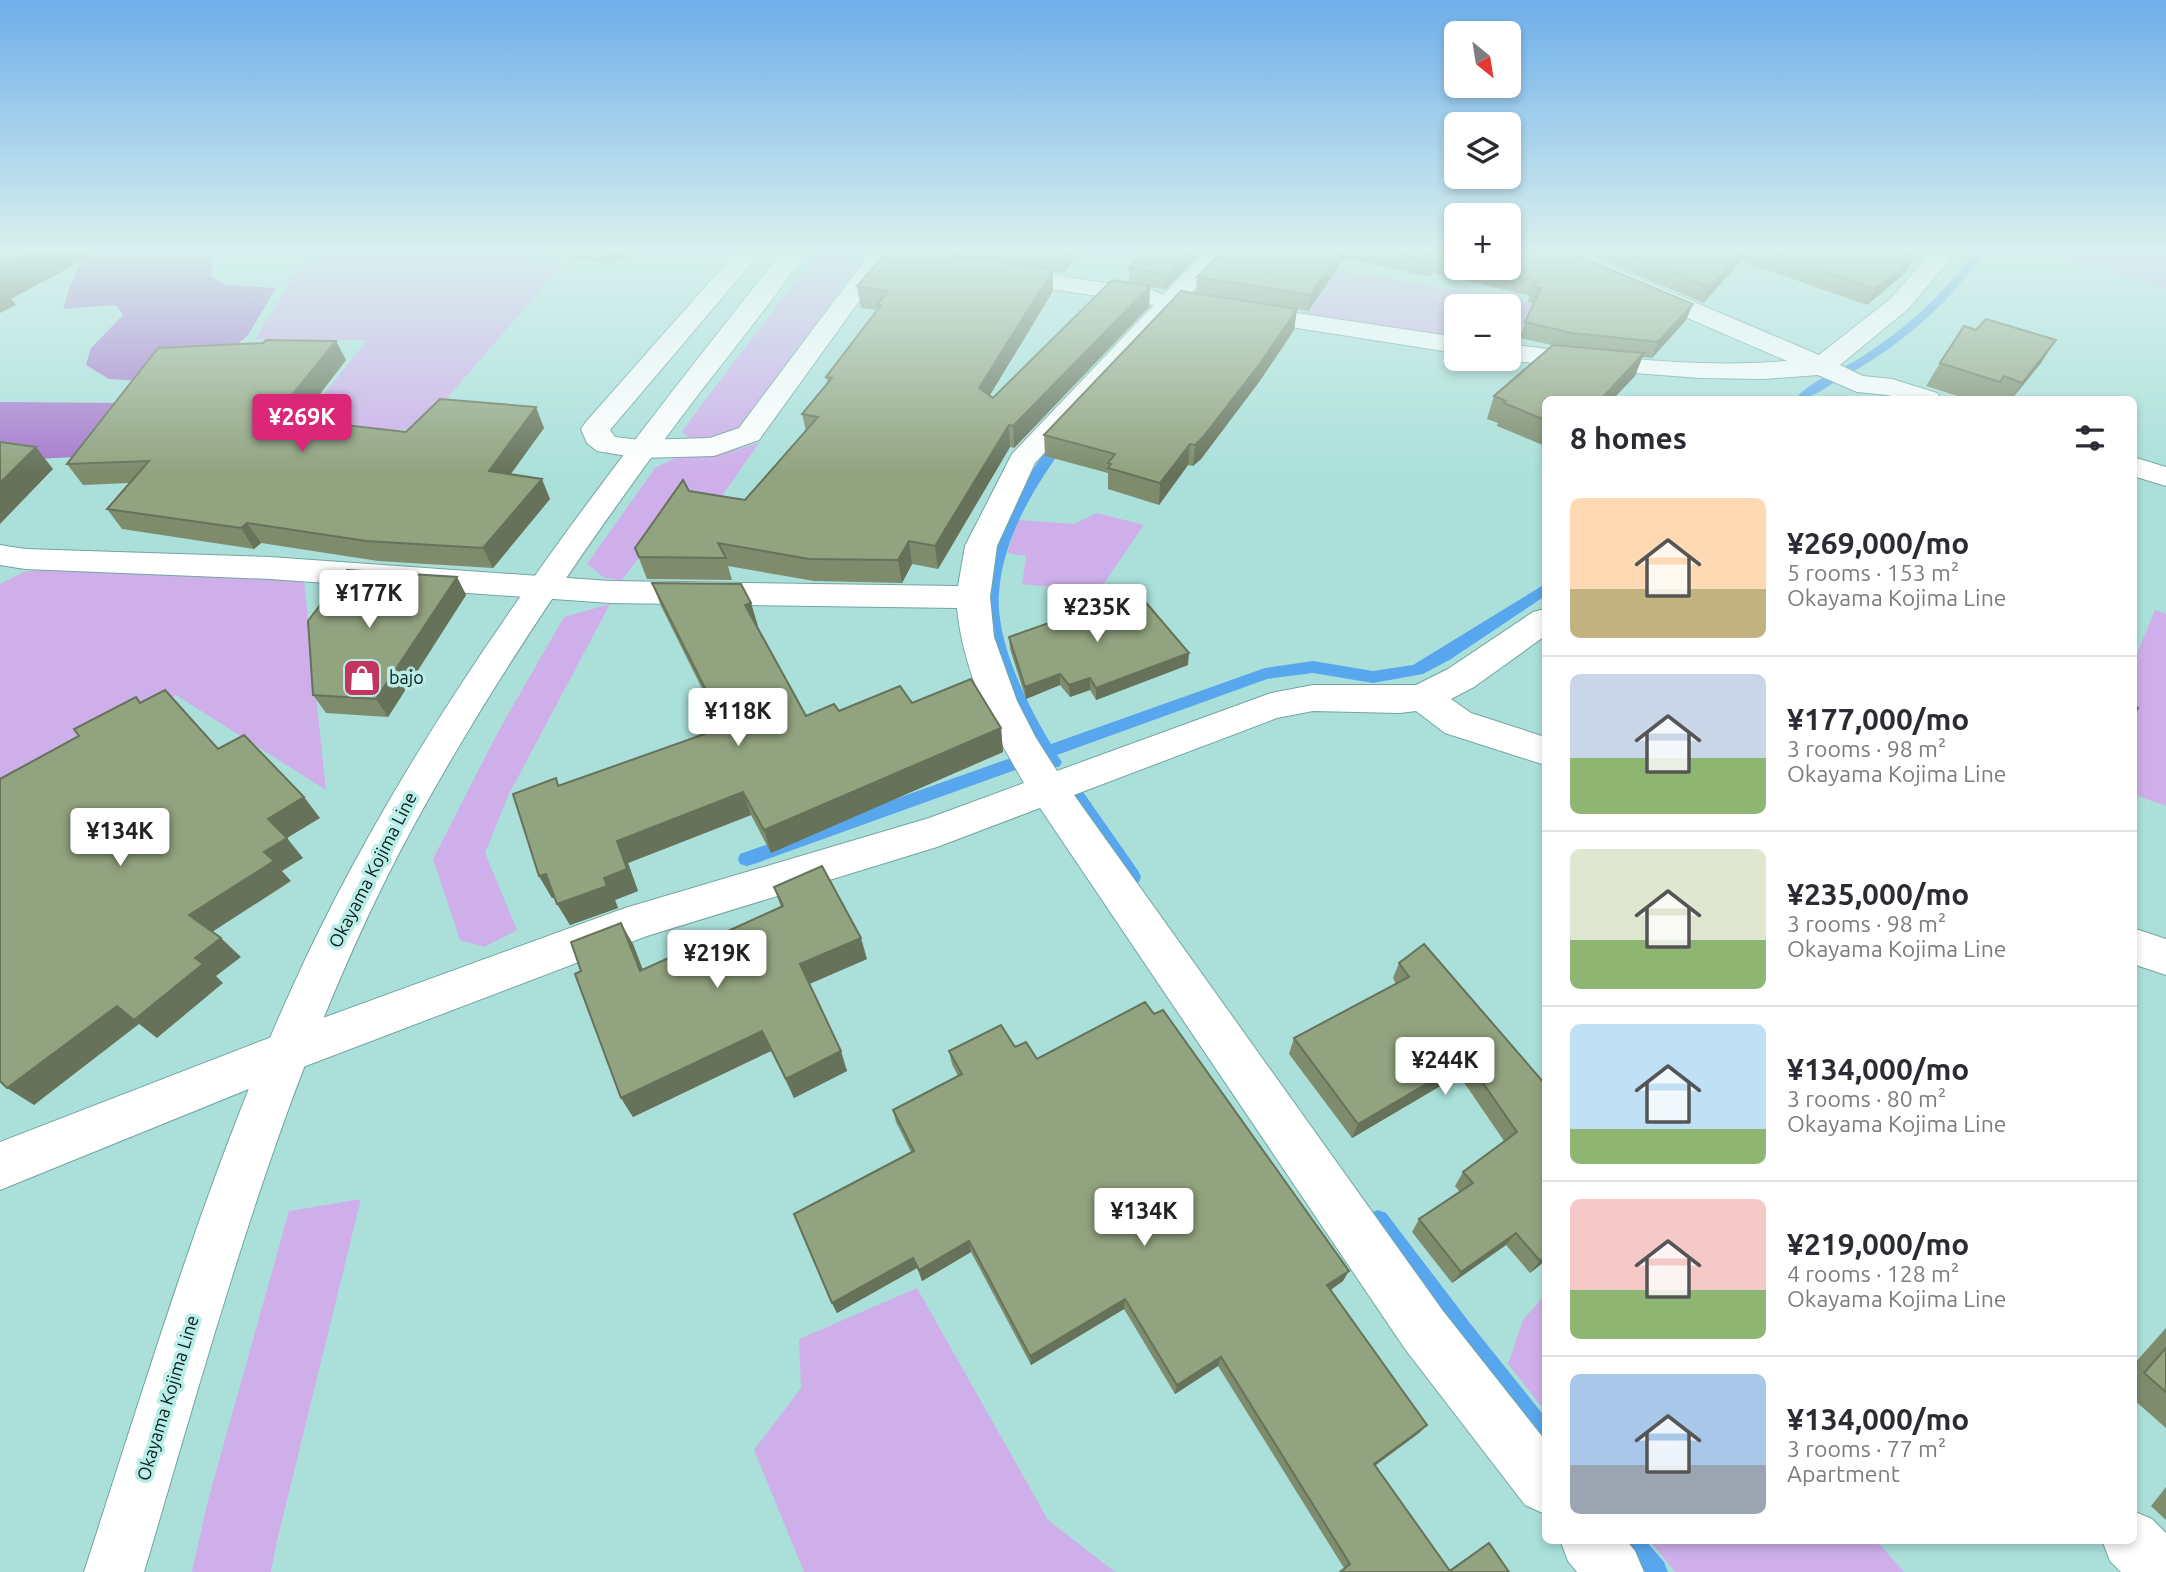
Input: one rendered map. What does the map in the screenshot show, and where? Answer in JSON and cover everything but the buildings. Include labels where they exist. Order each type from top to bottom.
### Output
[{"type":"street","points":[[684,326],[595,429],[597,437],[607,444],[640,449],[714,447],[749,434],[829,326]]},
{"type":"street","name":"Okayama Kojima Line","points":[[114,1572],[204,1284],[287,1052],[349,912],[425,768],[539,588],[640,449],[736,326]]},
{"type":"street","points":[[1169,326],[1022,460],[981,546],[972,597],[977,637],[988,675],[1034,767],[1424,1330],[1542,1481]]},
{"type":"street","points":[[1333,326],[1444,343]]},
{"type":"street","points":[[1721,326],[1840,380]]},
{"type":"street","points":[[1840,380],[1882,326]]},
{"type":"street","points":[[1521,354],[1700,370],[1763,371],[1892,387],[1918,396]]},
{"type":"street","points":[[2137,467],[2166,477]]},
{"type":"street","points":[[8,561],[270,568],[610,592],[972,597]]},
{"type":"street","points":[[0,1166],[287,1052],[640,920],[791,873],[878,850],[1034,767],[1271,706],[1313,698],[1400,700],[1423,697],[1461,678],[1542,622]]},
{"type":"street","points":[[1423,697],[1458,723],[1542,750]]},
{"type":"street","points":[[2137,947],[2166,957]]},
{"type":"street","points":[[1592,1544],[1614,1572]]},
{"type":"street","points":[[2135,1544],[2164,1572]]},
{"type":"shaded area","points":[[112,326],[253,326],[248,335],[229,352],[141,381],[109,379],[86,365],[91,348]]},
{"type":"shaded area","points":[[263,326],[509,326],[420,429],[294,432],[367,340],[255,339]]},
{"type":"shaded area","points":[[761,326],[813,326],[736,431],[708,440],[694,439],[682,432]]},
{"type":"shaded area","points":[[1369,326],[1444,326],[1444,338]]},
{"type":"shaded area","points":[[0,402],[124,403],[74,457],[0,461]]},
{"type":"shaded area","points":[[759,443],[708,516],[676,510],[621,581],[603,577],[587,564],[655,468],[675,458],[721,454]]},
{"type":"shaded area","points":[[1097,513],[1144,525],[1098,592],[1022,584],[1026,556],[1007,553],[1018,520],[1074,524]]},
{"type":"shaded area","points":[[41,570],[304,581],[326,790],[176,695],[0,791],[0,584],[24,572]]},
{"type":"shaded area","points":[[610,604],[509,794],[485,853],[517,930],[484,947],[460,940],[433,859],[498,732],[564,617]]},
{"type":"shaded area","points":[[2155,610],[2166,614],[2166,806],[2137,795],[2137,653]]},
{"type":"shaded area","points":[[361,1199],[271,1572],[192,1572],[208,1500],[289,1211]]},
{"type":"shaded area","points":[[917,1288],[1048,1520],[1115,1572],[804,1572],[754,1450],[801,1388],[799,1339]]},
{"type":"shaded area","points":[[1542,1298],[1542,1407],[1508,1364],[1523,1320]]},
{"type":"shaded area","points":[[1652,1544],[1880,1544],[1904,1572],[1675,1572]]},
{"type":"waterway","points":[[1804,396],[1866,360],[1910,326]]},
{"type":"waterway","points":[[1047,752],[1021,705],[1004,661],[997,639],[991,598],[1009,526],[1031,482],[1062,439]]},
{"type":"waterway","points":[[1047,752],[1265,674],[1313,667],[1373,677],[1417,670],[1445,655],[1542,591]]},
{"type":"waterway","points":[[747,859],[1047,752]]},
{"type":"waterway","points":[[1047,752],[1053,762]]},
{"type":"waterway","points":[[1075,794],[1132,877]]},
{"type":"waterway","points":[[1378,1221],[1464,1336],[1542,1433]]},
{"type":"waterway","points":[[1631,1544],[1654,1572]]},
{"type":"place","name":"bajo","points":[[362,678]]}]
